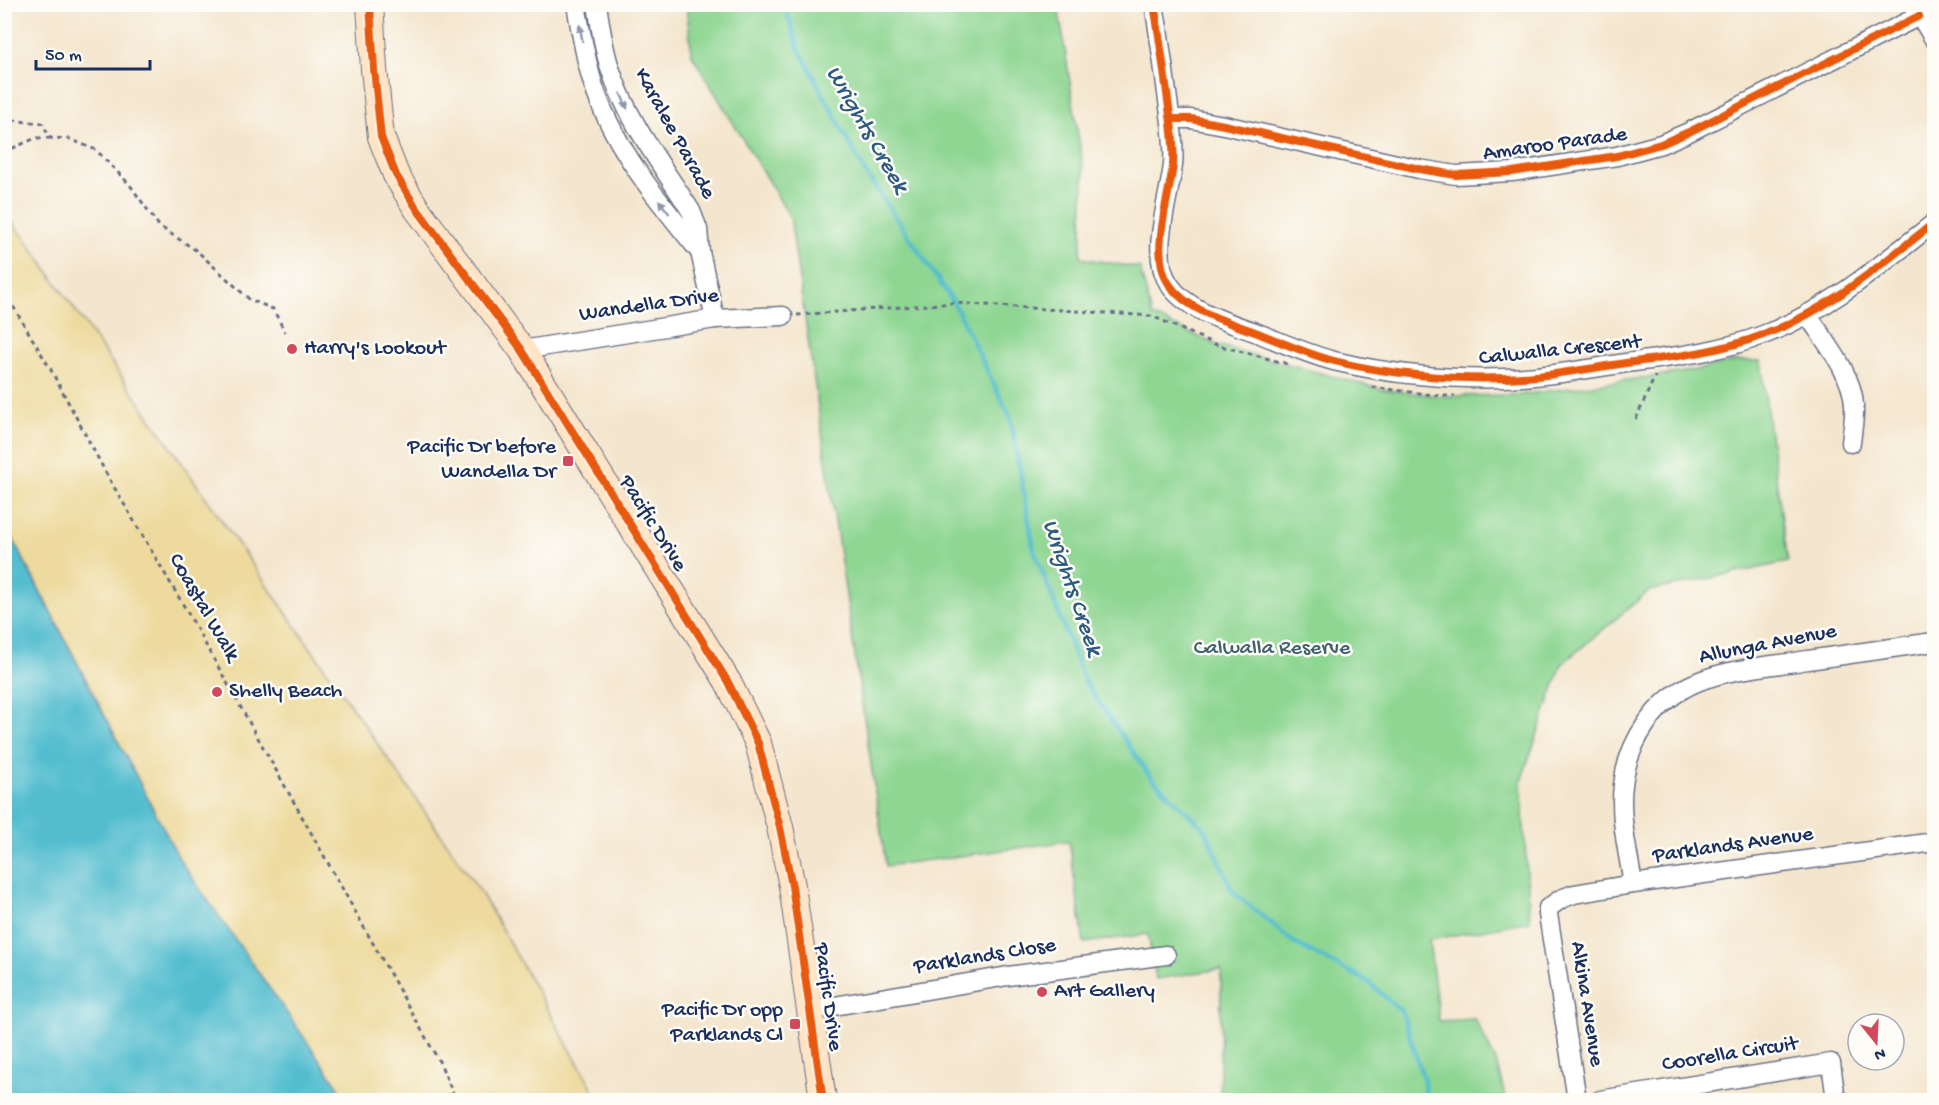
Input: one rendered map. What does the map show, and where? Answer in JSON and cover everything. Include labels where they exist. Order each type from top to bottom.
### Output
[{"type":"street","name":"Pacific Drive","points":[[370,4],[381,137],[396,175],[417,209],[522,350],[728,682],[758,743],[780,827],[792,886],[823,1101]]},
{"type":"street","name":"Karalee Parade","points":[[576,4],[585,53],[604,112],[639,174],[700,252]]},
{"type":"street","name":"Karalee Parade","points":[[597,4],[610,68],[628,109],[691,211],[698,229],[700,252],[715,319]]},
{"type":"street","name":"Calwalla Crescent","points":[[1154,4],[1173,147],[1173,163],[1159,254],[1169,285],[1180,297],[1222,320],[1332,360],[1375,369],[1468,379],[1508,378],[1555,374],[1724,347],[1761,336],[1807,314],[1860,282],[1935,224]]},
{"type":"street","name":"Amaroo Parade","points":[[1171,119],[1191,119],[1213,123],[1419,169],[1456,175],[1512,172],[1617,156],[1661,144],[1689,132],[1916,10]]},
{"type":"street","points":[[1916,10],[1935,39]]},
{"type":"street","points":[[1807,314],[1837,361],[1852,393],[1854,405],[1851,443]]},
{"type":"street","name":"Wandella Drive","points":[[522,350],[715,319],[783,316]]},
{"type":"street","name":"Allunga Avenue","points":[[1633,884],[1622,814],[1623,784],[1637,736],[1652,716],[1671,698],[1695,683],[1715,676],[1935,642]]},
{"type":"street","name":"Parklands Avenue","points":[[1548,914],[1548,908],[1574,894],[1935,842]]},
{"type":"street","name":"Alkina Avenue","points":[[1548,914],[1577,1101]]},
{"type":"street","name":"Parklands Close","points":[[810,1010],[1008,976],[1167,956]]},
{"type":"street","name":"Coorella Circuit","points":[[1600,1101],[1831,1063],[1836,1101]]},
{"type":"path","points":[[4,117],[42,123],[50,138]]},
{"type":"path","points":[[4,152],[36,138],[70,139],[96,150],[130,184],[159,226],[197,252],[249,299],[273,309],[285,332]]},
{"type":"path","points":[[1636,419],[1654,376]]},
{"type":"green space","name":"Calwalla Reserve","points":[[686,5],[1058,5],[1084,173],[1081,258],[1140,268],[1152,316],[1217,345],[1380,389],[1441,396],[1519,395],[1692,371],[1736,361],[1761,361],[1788,562],[1649,591],[1562,664],[1521,781],[1530,921],[1429,940],[1439,1021],[1475,1019],[1496,1061],[1506,1100],[1220,1100],[1221,969],[1156,979],[1148,934],[1084,943],[1069,841],[886,866],[790,217],[692,55]]},
{"type":"sand","name":"Shelly Beach","points":[[4,213],[25,238],[480,891],[599,1100],[345,1100],[338,1086],[181,862],[5,523]]},
{"type":"water","points":[[4,523],[181,862],[338,1086],[345,1100],[5,1100]]},
{"type":"waterway","name":"Wrights Creek","points":[[784,4],[799,49],[865,172],[954,303],[1010,417],[1034,550],[1085,682],[1151,778],[1205,829],[1233,892],[1296,944],[1367,981],[1402,1012],[1424,1081],[1426,1100]]},
{"type":"cycle path","points":[[370,4],[381,137],[396,175],[417,209],[522,350],[728,682],[758,743],[780,827],[792,886],[823,1100]]},
{"type":"cycle path","points":[[1154,4],[1173,147],[1173,165],[1160,242],[1163,272],[1169,284],[1186,301],[1208,314],[1334,361],[1419,375],[1505,378],[1566,372],[1712,350],[1763,335],[1810,313],[1853,286],[1934,223]]},
{"type":"cycle path","points":[[1171,119],[1191,119],[1224,125],[1419,169],[1456,175],[1512,172],[1617,156],[1661,144],[1919,16]]},
{"type":"place","name":"Harry's Lookout","points":[[292,349]]},
{"type":"place","name":"Pacific Dr before Wandella Dr","points":[[568,461]]},
{"type":"place","name":"Shelly Beach","points":[[217,692]]},
{"type":"place","name":"Art Gallery","points":[[1042,992]]},
{"type":"place","name":"Pacific Dr opp Parklands Cl","points":[[795,1024]]}]
